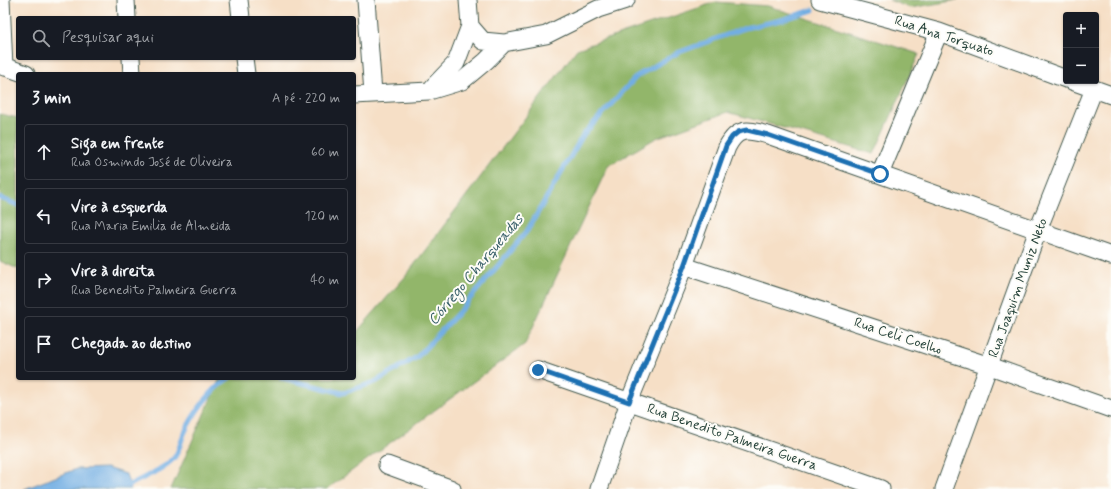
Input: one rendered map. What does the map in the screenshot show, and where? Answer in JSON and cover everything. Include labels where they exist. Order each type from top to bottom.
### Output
[{"type":"street","points":[[1,0],[2,66],[20,72]]},
{"type":"street","points":[[126,0],[127,16]]},
{"type":"street","points":[[239,0],[241,16]]},
{"type":"street","points":[[366,0],[373,93]]},
{"type":"street","points":[[429,91],[456,63],[470,26],[468,0]]},
{"type":"street","points":[[470,26],[483,41],[504,43],[546,35],[598,9],[626,0]]},
{"type":"street","name":"Rua Ana Torquato","points":[[820,0],[939,32],[1063,78]]},
{"type":"street","points":[[880,174],[939,32]]},
{"type":"street","points":[[356,95],[429,91],[462,81],[486,61],[504,43]]},
{"type":"street","points":[[131,60],[132,72]]},
{"type":"street","points":[[244,60],[246,72]]},
{"type":"street","points":[[1080,84],[1111,95]]},
{"type":"street","name":"Rua Joaquim Muniz Neto","points":[[944,489],[990,366],[1038,230],[1094,89]]},
{"type":"street","points":[[598,489],[629,402],[684,266],[726,146],[732,137],[738,132],[747,130],[768,135],[1111,256]]},
{"type":"street","name":"Rua Celi Coelho","points":[[684,266],[990,366],[1111,409]]},
{"type":"street","name":"Rua Benedito Palmeira Guerra","points":[[538,370],[881,489]]},
{"type":"street","points":[[387,465],[452,489]]},
{"type":"green space","points":[[889,0],[958,0],[910,8]]},
{"type":"green space","points":[[716,2],[768,6],[919,54],[874,154],[728,112],[656,138],[608,166],[525,344],[327,489],[171,489],[219,380],[356,380],[356,333],[405,277],[577,49]]},
{"type":"green space","points":[[0,114],[16,118],[16,268],[0,261]]},
{"type":"water","points":[[106,468],[126,474],[131,489],[24,489],[76,469]]},
{"type":"waterway","name":"Córrego Charqueadas","points":[[290,380],[343,393],[375,382],[417,357],[458,313],[527,231],[583,135],[637,76],[677,53],[745,28],[781,20],[813,10]]},
{"type":"waterway","name":"Córrego Charqueadas","points":[[0,198],[16,204]]},
{"type":"waterway","points":[[129,485],[159,470],[174,458],[188,425],[210,395],[226,380]]},
{"type":"route","points":[[538,370],[629,402],[684,266],[726,146],[732,137],[738,132],[747,130],[768,135],[880,174]]}]
